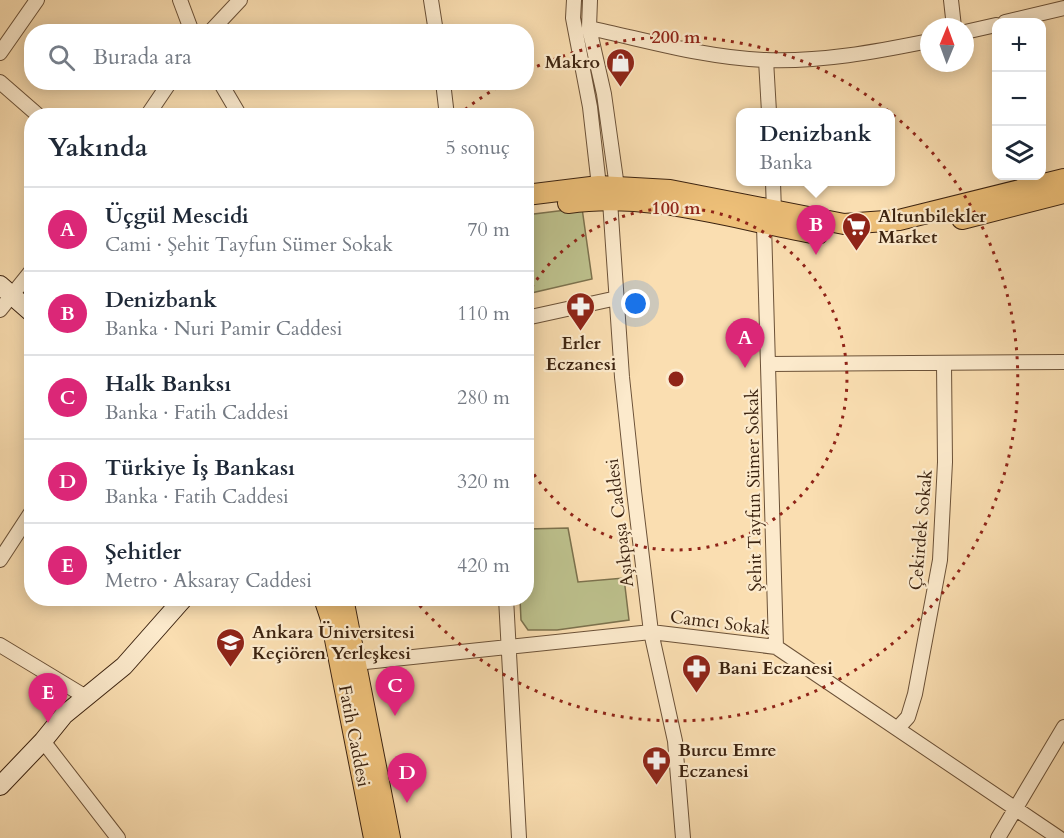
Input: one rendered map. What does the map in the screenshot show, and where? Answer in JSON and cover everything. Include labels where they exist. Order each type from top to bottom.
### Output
[{"type":"main road","points":[[769,218],[844,224],[899,220],[1064,179]]},
{"type":"main road","points":[[534,195],[670,190],[843,238],[901,234],[1064,193]]},
{"type":"main road","points":[[534,208],[587,200],[609,191]]},
{"type":"main road","name":"Fatih Caddesi","points":[[327,606],[374,838]]},
{"type":"main road","name":"Fatih Caddesi","points":[[345,606],[390,838]]},
{"type":"street","points":[[0,52],[37,0]]},
{"type":"street","points":[[180,0],[189,24]]},
{"type":"street","points":[[218,24],[240,0]]},
{"type":"street","points":[[431,0],[435,24]]},
{"type":"street","name":"Aşıkpaşa Caddesi","points":[[573,0],[573,18],[609,191]]},
{"type":"street","name":"Aşıkpaşa Caddesi","points":[[590,0],[589,28],[604,94],[622,377],[651,632],[675,741],[683,838]]},
{"type":"street","points":[[951,0],[953,18]]},
{"type":"street","points":[[1022,18],[1064,8]]},
{"type":"street","points":[[974,30],[992,25]]},
{"type":"street","points":[[589,28],[719,56],[765,60],[858,56],[920,42]]},
{"type":"street","points":[[765,60],[768,108]]},
{"type":"street","points":[[0,82],[30,108]]},
{"type":"street","points":[[152,108],[165,90]]},
{"type":"street","points":[[225,90],[235,108]]},
{"type":"street","points":[[444,90],[446,108]]},
{"type":"street","name":"Şehit Tayfun Sümer Sokak","points":[[772,186],[769,218],[769,364],[776,647]]},
{"type":"street","points":[[0,310],[6,290],[24,276]]},
{"type":"street","points":[[6,290],[24,306]]},
{"type":"street","points":[[534,316],[616,297]]},
{"type":"street","points":[[769,364],[1064,362]]},
{"type":"street","name":"Çekirdek Sokak","points":[[898,728],[908,717],[915,694],[940,560],[945,462],[944,364]]},
{"type":"street","points":[[0,560],[24,523]]},
{"type":"street","points":[[0,786],[43,741],[64,715],[124,666],[177,606]]},
{"type":"street","points":[[506,606],[519,838]]},
{"type":"street","name":"Camcı Sokak","points":[[356,663],[651,632],[776,647],[1059,838]]},
{"type":"street","points":[[0,645],[86,697]]},
{"type":"street","points":[[998,838],[1064,727]]},
{"type":"street","points":[[43,741],[118,838]]},
{"type":"green space","points":[[582,208],[592,279],[534,292],[534,214]]},
{"type":"green space","points":[[568,528],[578,582],[624,578],[629,620],[557,630],[528,630],[521,620],[520,606],[534,606],[534,529]]},
{"type":"place","name":"Makro","points":[[621,88]]},
{"type":"place","name":"Altunbilekler Market","points":[[857,252]]},
{"type":"place","name":"Denizbank","points":[[816,255]]},
{"type":"place","name":"Erler Eczanesi","points":[[581,332]]},
{"type":"place","name":"Üçgül Mescidi","points":[[745,368]]},
{"type":"place","name":"Ankara Üniversitesi Keçiören Yerleşkesi","points":[[231,668]]},
{"type":"place","name":"Bani Eczanesi","points":[[697,694]]},
{"type":"place","name":"Halk Banksı","points":[[395,716]]},
{"type":"place","name":"Şehitler","points":[[48,723]]},
{"type":"place","name":"Burcu Emre Eczanesi","points":[[657,786]]},
{"type":"place","name":"Türkiye İş Bankası","points":[[407,803]]}]
